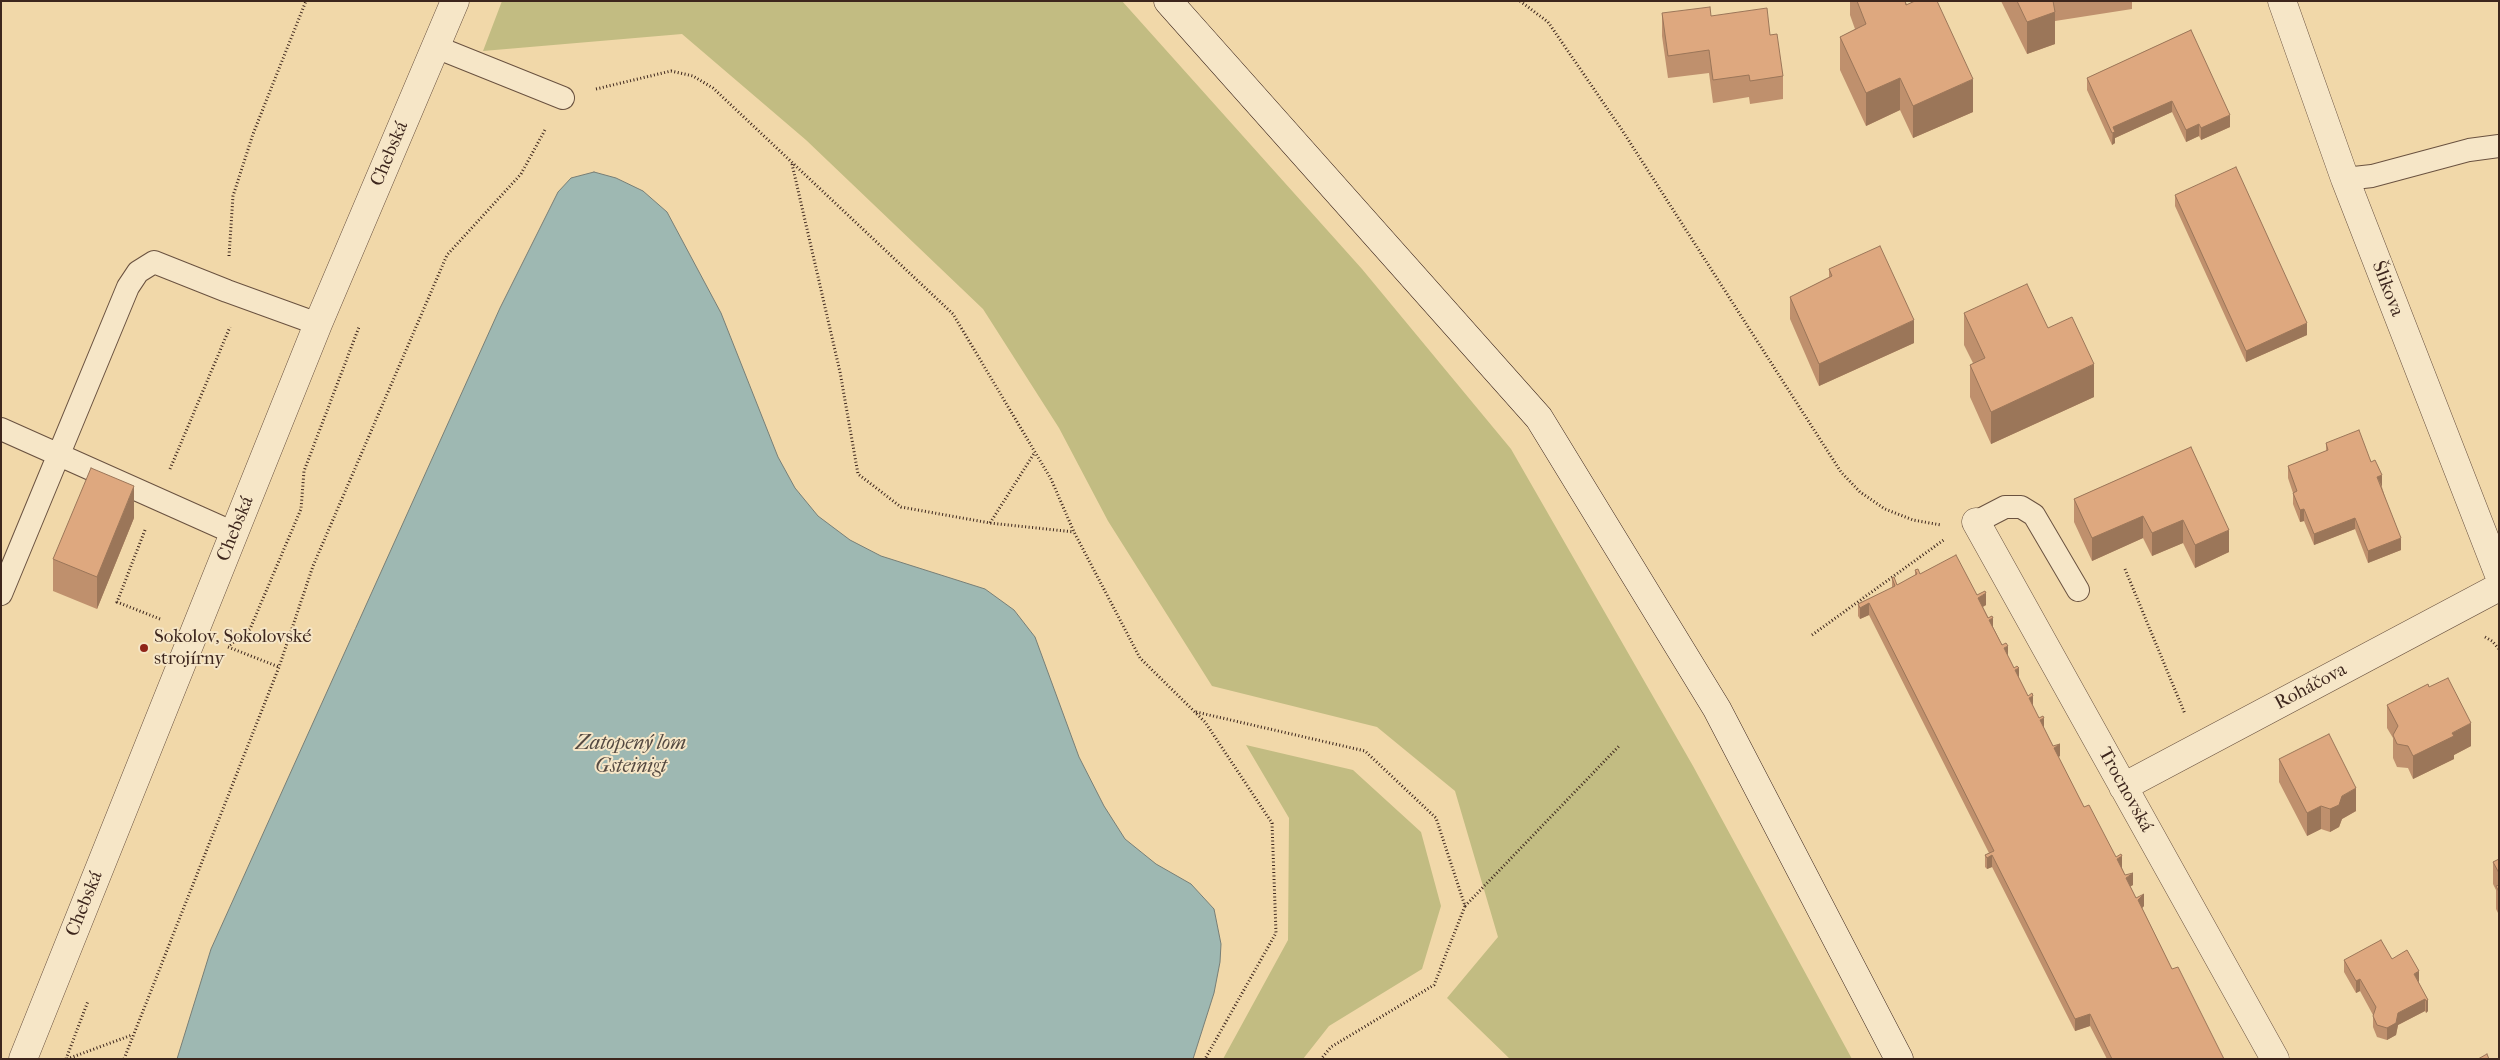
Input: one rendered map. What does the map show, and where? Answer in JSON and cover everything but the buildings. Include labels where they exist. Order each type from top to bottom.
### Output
[{"type":"street","name":"Chebská","points":[[23,1059],[318,324],[455,1]]},
{"type":"street","points":[[1168,1],[1539,418],[1717,710],[1899,1059]]},
{"type":"street","name":"Šlikova","points":[[2282,1],[2345,180],[2499,575]]},
{"type":"street","name":"Trocnovská","points":[[1976,522],[2275,1059]]},
{"type":"street","name":"Roháčova","points":[[2123,787],[2499,587]]},
{"type":"lane","points":[[436,47],[563,98]]},
{"type":"lane","points":[[2345,180],[2372,176],[2469,150],[2499,146]]},
{"type":"lane","points":[[1,594],[128,287],[138,272],[154,262],[227,292],[318,324]]},
{"type":"lane","points":[[1,429],[234,533]]},
{"type":"lane","points":[[1976,522],[2005,507],[2021,507],[2034,515],[2078,590]]},
{"type":"path","points":[[279,667],[117,602],[230,324],[227,292],[233,196],[253,134],[306,1]]},
{"type":"path","points":[[1520,1],[1548,22],[1617,123],[1841,472],[1860,492],[1885,509],[1913,520],[1938,526],[1976,522]]},
{"type":"path","points":[[124,1059],[132,1034],[279,667],[313,566],[447,255],[521,174],[563,98],[671,71],[693,76],[713,88],[953,314],[1050,479],[1074,532],[1140,658],[1205,722],[1272,823],[1276,933],[1206,1059]]},
{"type":"path","points":[[792,164],[840,372],[858,474],[901,508],[990,523],[1074,532]]},
{"type":"path","points":[[228,647],[250,629],[302,509],[304,472],[360,324]]},
{"type":"path","points":[[990,523],[1035,452]]},
{"type":"path","points":[[1812,635],[1934,544],[1976,522]]},
{"type":"path","points":[[2125,570],[2185,715]]},
{"type":"path","points":[[1194,712],[1365,751],[1436,818],[1465,906]]},
{"type":"path","points":[[1321,1059],[1331,1047],[1434,986],[1465,906],[1620,745]]},
{"type":"path","points":[[67,1059],[132,1034]]},
{"type":"shaded area","points":[[502,1],[1122,1],[1362,269],[1511,449],[1693,766],[1852,1059],[1510,1059],[1447,998],[1498,937],[1455,791],[1377,727],[1212,686],[1108,521],[1059,428],[983,309],[806,140],[682,34],[483,51]]},
{"type":"shaded area","points":[[1246,745],[1353,770],[1421,832],[1441,906],[1422,969],[1329,1026],[1303,1059],[1223,1059],[1288,940],[1289,818]]},
{"type":"water","name":"Zatopený lom Gsteinigt","points":[[594,172],[616,178],[643,191],[667,212],[721,313],[778,457],[795,488],[818,516],[850,540],[881,556],[985,589],[1014,610],[1035,637],[1079,757],[1104,806],[1125,839],[1156,864],[1191,884],[1214,909],[1221,944],[1220,962],[1214,993],[1193,1059],[177,1059],[211,949],[500,308],[558,192],[571,178]]},
{"type":"place","name":"Sokolov, Sokolovské strojírny","points":[[144,648]]}]
